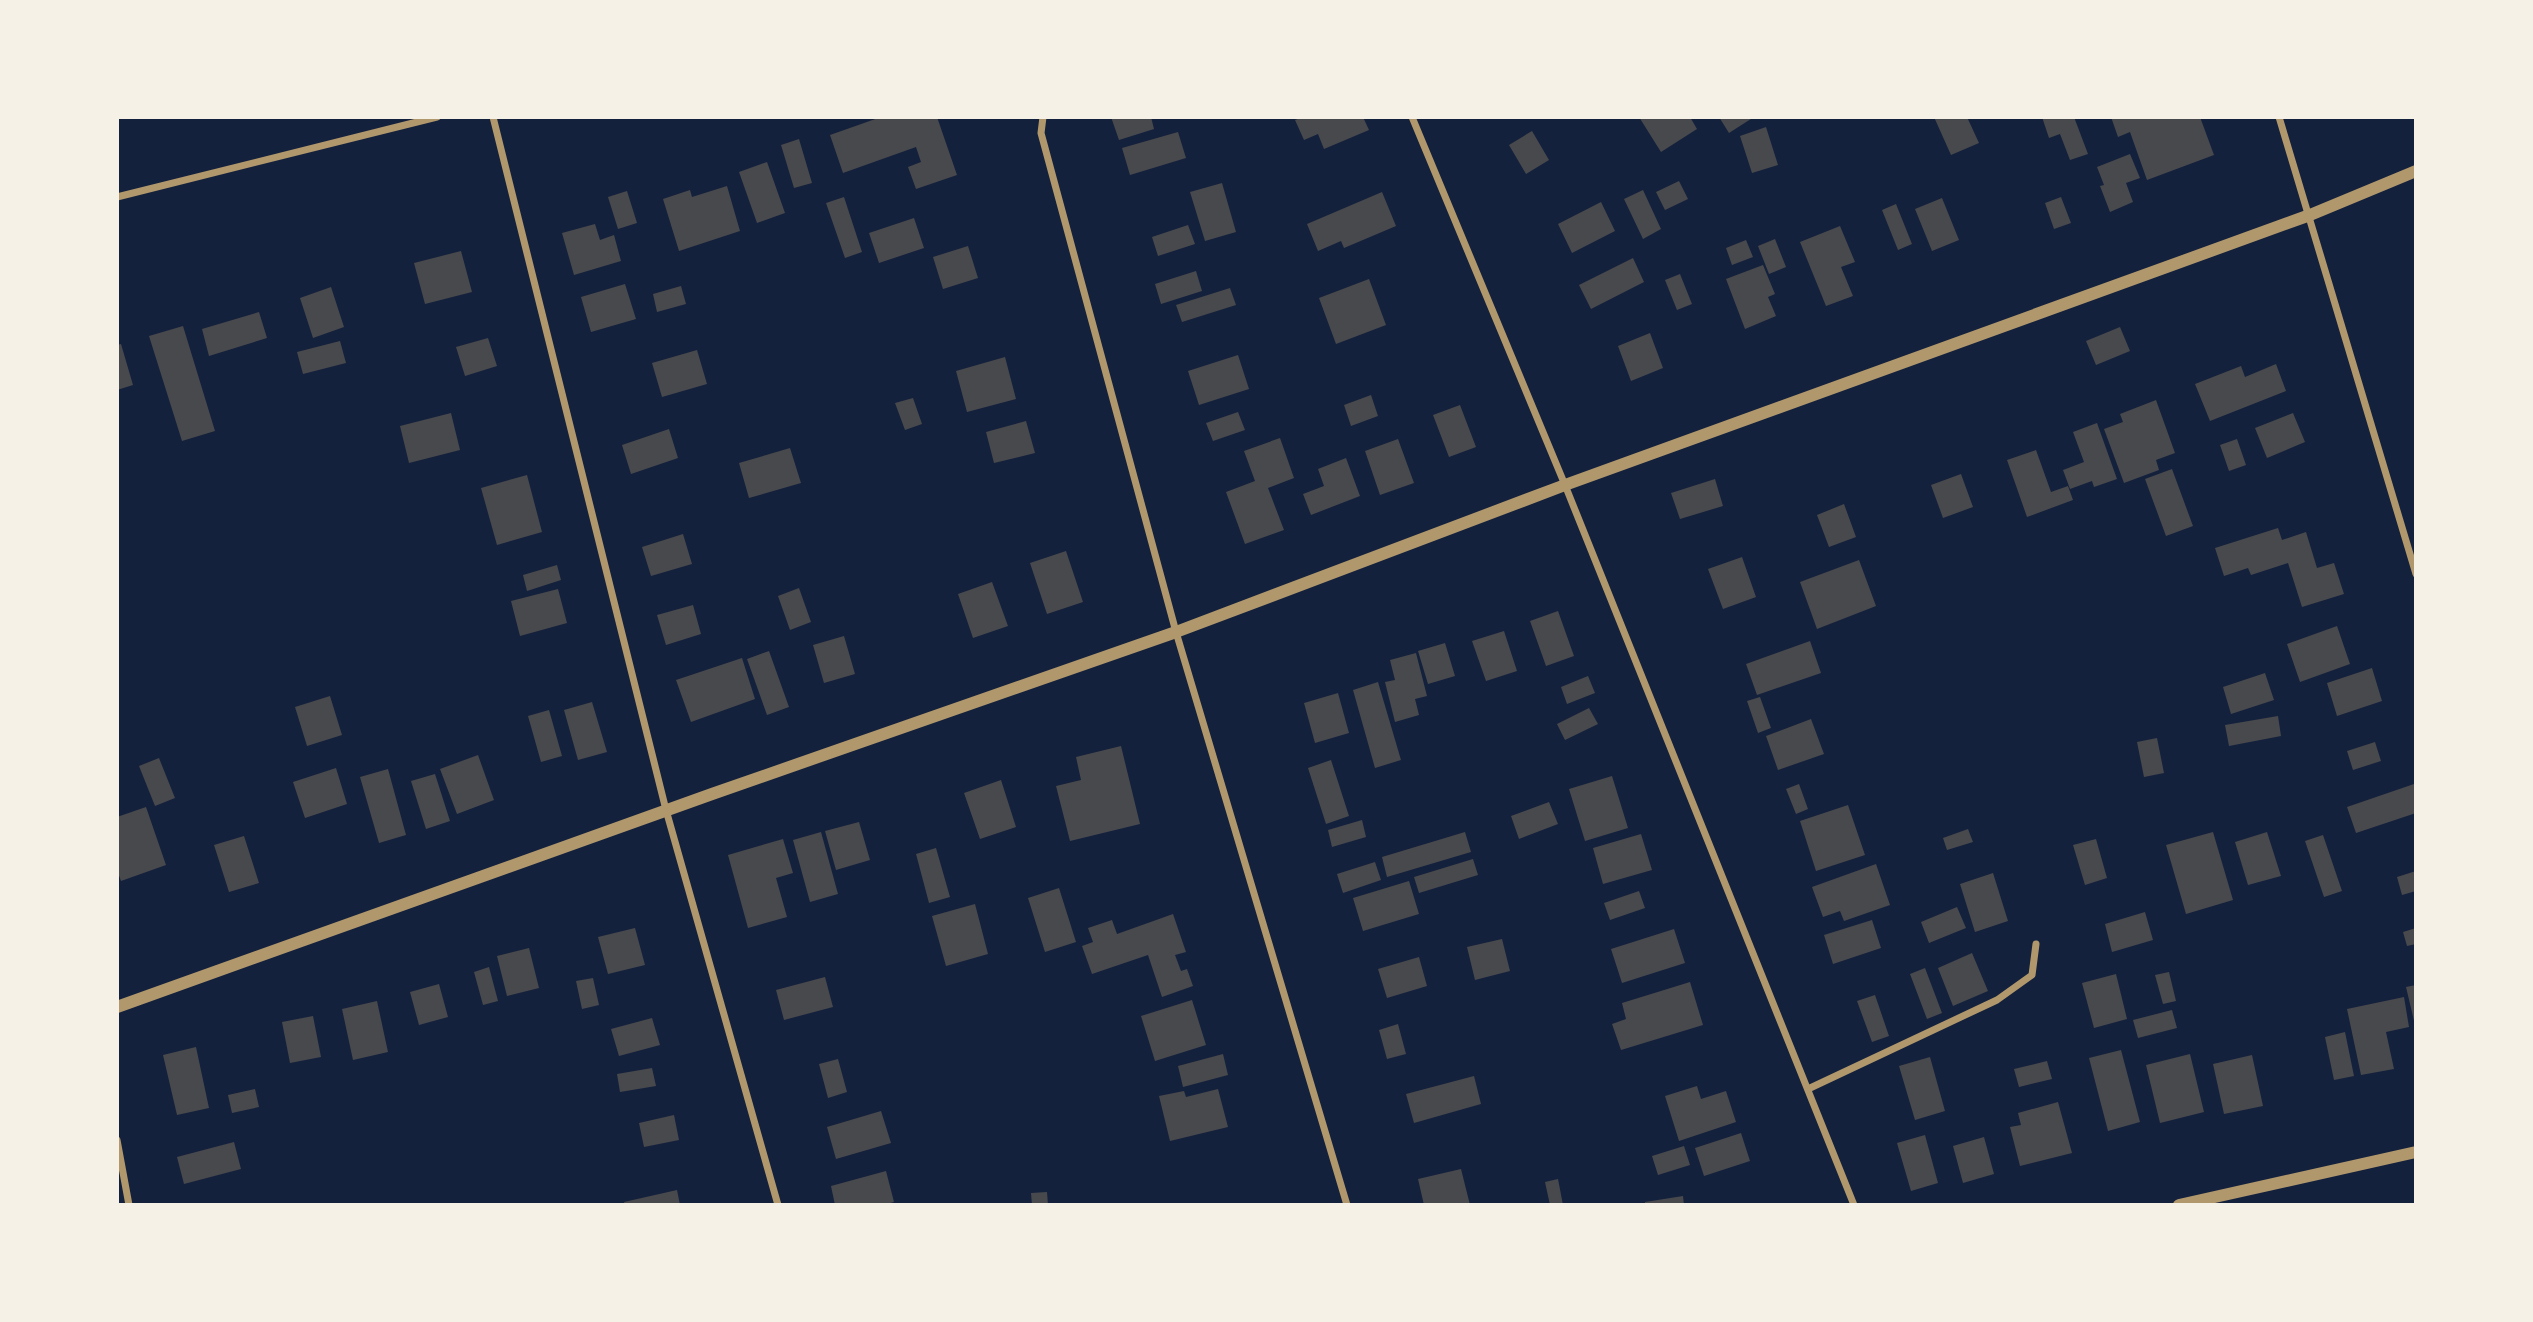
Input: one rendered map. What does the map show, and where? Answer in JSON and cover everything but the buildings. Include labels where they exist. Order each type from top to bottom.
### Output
[{"type":"street","points":[[117,197],[437,117]]},
{"type":"street","points":[[493,117],[666,810],[778,1205]]},
{"type":"street","points":[[1043,117],[1041,133],[1176,632],[1347,1205]]},
{"type":"street","points":[[1412,117],[1565,485],[1854,1205]]},
{"type":"street","points":[[2279,117],[2416,574]]},
{"type":"street","points":[[117,1007],[666,810],[1176,632],[1565,485],[2310,215],[2416,171]]},
{"type":"street","points":[[1808,1089],[1997,1000],[2032,975],[2036,944]]},
{"type":"street","points":[[117,1140],[129,1205]]},
{"type":"street","points":[[2179,1205],[2416,1152]]}]
